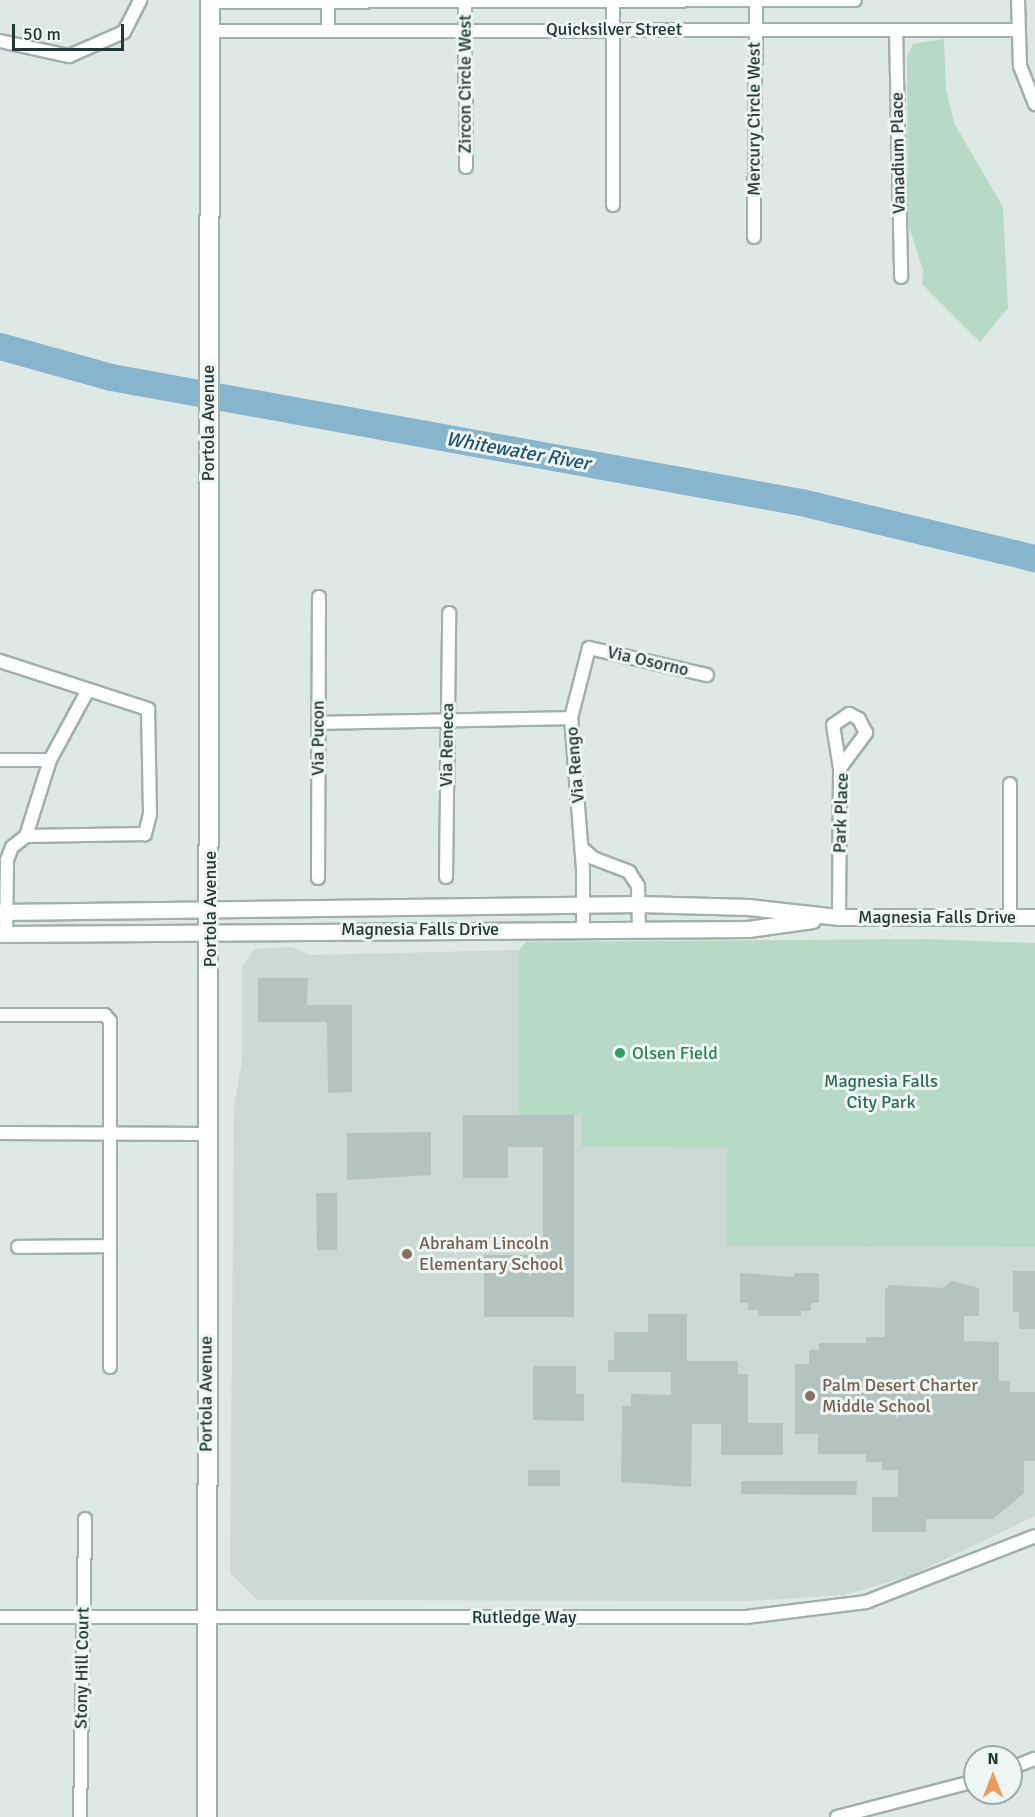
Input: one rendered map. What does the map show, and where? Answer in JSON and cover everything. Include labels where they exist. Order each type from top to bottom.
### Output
[{"type":"main road","name":"Portola Avenue","points":[[207,1817],[210,1]]},
{"type":"street","points":[[0,41],[69,56],[124,32],[140,0]]},
{"type":"street","name":"Zircon Circle West","points":[[465,0],[463,30],[466,167]]},
{"type":"street","name":"Quicksilver Street","points":[[210,1],[855,0]]},
{"type":"street","points":[[1018,0],[1020,66],[1035,104]]},
{"type":"street","points":[[328,1],[328,29]]},
{"type":"street","name":"Mercury Circle West","points":[[754,237],[753,30],[756,1]]},
{"type":"street","points":[[613,2],[611,28],[613,205]]},
{"type":"street","name":"Quicksilver Street","points":[[210,31],[611,28],[1018,30]]},
{"type":"street","name":"Vanadium Place","points":[[896,30],[901,277]]},
{"type":"street","name":"Via Pucon","points":[[318,878],[319,597]]},
{"type":"street","name":"Via Reneca","points":[[446,877],[449,613]]},
{"type":"street","name":"Via Osorno","points":[[589,648],[707,675]]},
{"type":"street","name":"Via Rengo","points":[[583,928],[582,848],[571,718],[589,648]]},
{"type":"street","points":[[0,661],[148,709],[150,827],[136,837],[26,836]]},
{"type":"street","points":[[3,934],[7,860],[12,847],[26,836],[50,760],[88,690]]},
{"type":"street","name":"Park Place","points":[[839,917],[840,768],[833,725],[849,714],[860,719],[864,741],[840,768]]},
{"type":"street","points":[[318,723],[571,718]]},
{"type":"street","points":[[0,760],[50,760]]},
{"type":"street","points":[[1010,784],[1010,917]]},
{"type":"street","points":[[582,848],[593,858],[630,872],[638,886],[639,928]]},
{"type":"street","name":"Magnesia Falls Drive","points":[[3,912],[639,904],[748,907],[839,917],[1035,917]]},
{"type":"street","name":"Magnesia Falls Drive","points":[[3,934],[748,928],[839,917]]},
{"type":"street","points":[[0,1015],[105,1015],[110,1021],[110,1367]]},
{"type":"street","points":[[0,1133],[208,1134]]},
{"type":"street","points":[[18,1247],[110,1246]]},
{"type":"street","name":"Stony Hill Court","points":[[80,1817],[85,1519]]},
{"type":"street","name":"Rutledge Way","points":[[0,1617],[207,1615],[746,1617],[866,1602],[1035,1536]]},
{"type":"street","points":[[837,1817],[963,1784]]},
{"type":"shaded area","points":[[292,947],[310,955],[519,950],[520,1115],[582,1115],[582,1147],[727,1148],[728,1246],[1035,1247],[1035,1516],[910,1576],[844,1595],[751,1601],[257,1600],[230,1573],[234,1107],[242,1061],[242,967],[254,949]]},
{"type":"green space","points":[[944,39],[946,89],[954,123],[1003,207],[1008,308],[980,342],[922,284],[923,270],[908,224],[907,57],[913,44]]},
{"type":"green space","name":"Magnesia Falls City Park","points":[[926,939],[1035,943],[1035,1247],[727,1246],[727,1148],[582,1147],[582,1115],[519,1115],[519,950],[526,942]]},
{"type":"building","points":[[258,978],[308,978],[307,1005],[352,1005],[352,1092],[328,1093],[327,1022],[258,1022]]},
{"type":"building","points":[[463,1115],[574,1115],[574,1317],[484,1317],[484,1255],[543,1255],[543,1147],[508,1147],[508,1178],[463,1178]]},
{"type":"building","points":[[431,1132],[431,1175],[347,1180],[347,1133]]},
{"type":"building","points":[[316,1193],[337,1193],[337,1250],[317,1250]]},
{"type":"building","points":[[1013,1271],[1035,1271],[1035,1329],[1019,1329],[1019,1312],[1013,1312]]},
{"type":"building","points":[[740,1273],[794,1277],[794,1273],[819,1273],[819,1303],[811,1303],[811,1311],[801,1311],[801,1316],[758,1316],[758,1310],[748,1310],[748,1303],[740,1303]]},
{"type":"building","points":[[951,1281],[979,1288],[979,1316],[964,1316],[964,1341],[999,1342],[999,1381],[1010,1381],[1010,1392],[1035,1392],[1035,1461],[1024,1461],[1024,1493],[993,1519],[926,1519],[926,1532],[872,1532],[872,1497],[898,1497],[898,1470],[882,1470],[882,1462],[866,1462],[866,1454],[818,1454],[818,1434],[795,1434],[795,1364],[809,1364],[809,1350],[819,1350],[819,1343],[866,1343],[866,1337],[885,1337],[885,1289],[890,1285],[943,1288]]},
{"type":"building","points":[[648,1314],[687,1314],[687,1361],[738,1361],[738,1374],[748,1374],[748,1423],[783,1423],[783,1455],[721,1455],[721,1424],[692,1424],[691,1487],[621,1482],[622,1406],[631,1406],[631,1394],[671,1395],[671,1372],[608,1372],[608,1360],[614,1360],[614,1332],[648,1332]]},
{"type":"building","points":[[533,1366],[576,1366],[576,1394],[584,1394],[584,1421],[533,1420]]},
{"type":"building","points":[[528,1470],[560,1470],[560,1486],[528,1486]]},
{"type":"building","points":[[741,1481],[857,1481],[856,1495],[741,1494]]},
{"type":"waterway","name":"Whitewater River","points":[[0,346],[111,377],[801,502],[1035,558]]},
{"type":"place","name":"Olsen Field","points":[[620,1053]]},
{"type":"place","name":"Abraham Lincoln Elementary School","points":[[407,1254]]},
{"type":"place","name":"Palm Desert Charter Middle School","points":[[810,1396]]}]
